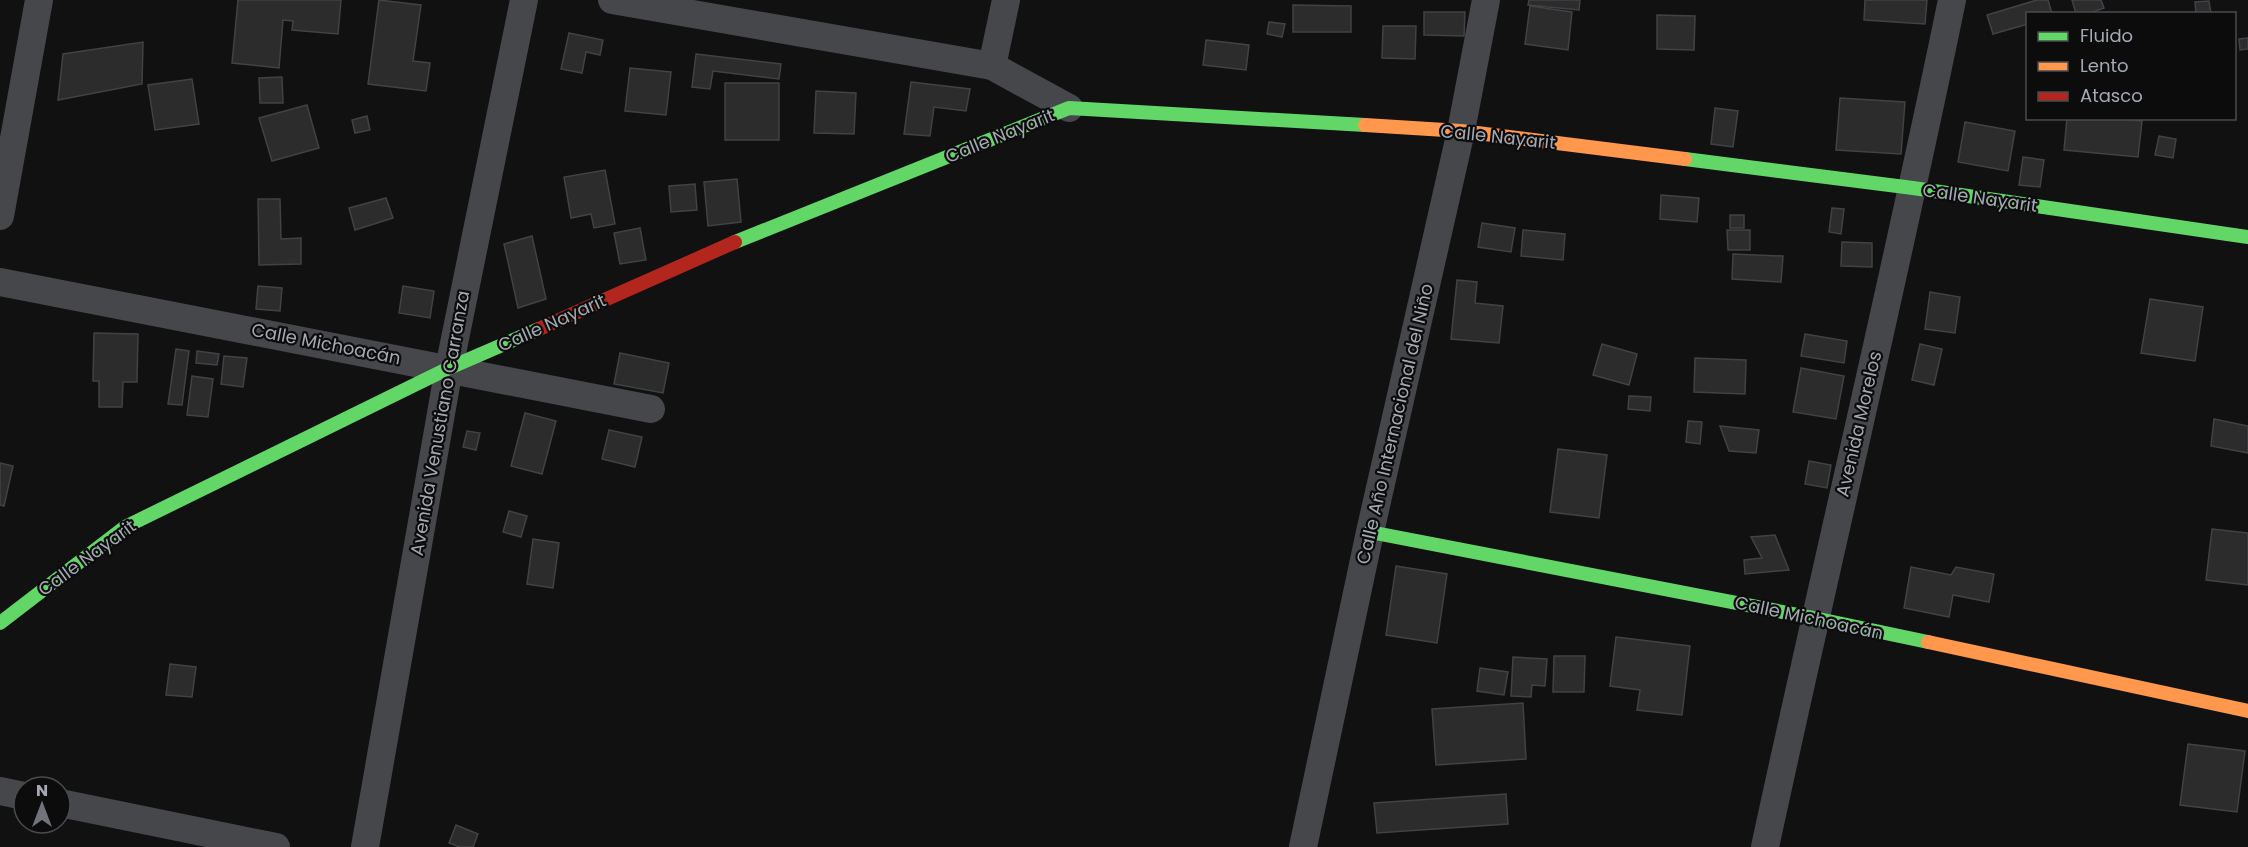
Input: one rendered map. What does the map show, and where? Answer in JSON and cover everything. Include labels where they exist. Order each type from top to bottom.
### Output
[{"type":"street","points":[[0,216],[39,0]]},
{"type":"street","name":"Avenida Venustiano Carranza","points":[[365,847],[448,368],[524,0]]},
{"type":"street","points":[[612,0],[992,66],[1069,108]]},
{"type":"street","points":[[992,66],[1005,0]]},
{"type":"street","name":"Calle Año Internacional del Niño","points":[[1303,847],[1370,532],[1461,131],[1486,0]]},
{"type":"street","name":"Avenida Morelos","points":[[1765,847],[1814,618],[1913,188],[1952,0]]},
{"type":"street","name":"Calle Nayarit","points":[[0,623],[125,527],[448,368],[743,239],[1069,108],[1461,131],[1913,188],[2248,237]]},
{"type":"street","name":"Calle Michoacán","points":[[0,282],[651,409]]},
{"type":"street","name":"Calle Michoacán","points":[[1370,532],[1814,618],[2248,711]]},
{"type":"street","points":[[72,806],[276,847]]},
{"type":"building","points":[[238,0],[341,0],[338,34],[292,30],[293,21],[283,20],[279,68],[232,63]]},
{"type":"building","points":[[379,0],[421,5],[413,61],[430,63],[426,91],[368,84]]},
{"type":"building","points":[[1529,0],[1580,0],[1579,10],[1528,5]]},
{"type":"building","points":[[1865,0],[1927,0],[1925,24],[1864,20]]},
{"type":"building","points":[[2037,0],[2048,0],[2051,12],[2026,12],[2026,25],[1993,34],[1987,15]]},
{"type":"building","points":[[2072,0],[2101,0],[2104,8],[2093,12],[2075,12]]},
{"type":"building","points":[[2209,1],[2211,12],[2196,12],[2195,2]]},
{"type":"building","points":[[1293,5],[1351,6],[1351,32],[1293,32]]},
{"type":"building","points":[[1530,6],[1572,12],[1568,50],[1525,44]]},
{"type":"building","points":[[1424,12],[1465,12],[1464,36],[1424,35]]},
{"type":"building","points":[[1657,15],[1695,16],[1694,50],[1657,49]]},
{"type":"building","points":[[1269,22],[1285,24],[1282,37],[1267,34]]},
{"type":"building","points":[[1383,26],[1416,26],[1415,59],[1382,58]]},
{"type":"building","points":[[569,33],[603,40],[600,55],[586,52],[582,73],[561,69]]},
{"type":"building","points":[[2248,38],[2248,49],[2240,50],[2239,39]]},
{"type":"building","points":[[1206,40],[1249,45],[1246,70],[1203,65]]},
{"type":"building","points":[[143,42],[142,84],[58,100],[63,54]]},
{"type":"building","points":[[696,54],[781,64],[779,79],[713,71],[710,89],[692,87]]},
{"type":"building","points":[[630,68],[671,72],[666,115],[625,111]]},
{"type":"building","points":[[282,77],[283,103],[260,103],[259,78]]},
{"type":"building","points":[[192,79],[199,124],[155,130],[148,85]]},
{"type":"building","points":[[911,82],[970,89],[966,111],[934,107],[930,136],[904,134]]},
{"type":"building","points":[[725,83],[779,83],[779,140],[725,140]]},
{"type":"building","points":[[816,91],[856,93],[854,134],[814,133]]},
{"type":"building","points":[[1840,98],[1905,102],[1901,154],[1836,150]]},
{"type":"building","points":[[307,105],[319,148],[272,161],[259,118]]},
{"type":"building","points":[[1715,108],[1738,111],[1733,147],[1711,144]]},
{"type":"building","points":[[367,116],[370,130],[355,133],[352,120]]},
{"type":"building","points":[[2067,120],[2142,121],[2138,157],[2064,150]]},
{"type":"building","points":[[1965,122],[2015,131],[2008,171],[1958,162]]},
{"type":"building","points":[[2159,136],[2176,139],[2173,158],[2155,155]]},
{"type":"building","points":[[2023,157],[2044,160],[2040,187],[2019,185]]},
{"type":"building","points":[[605,170],[615,224],[594,228],[591,214],[571,218],[564,177]]},
{"type":"building","points":[[737,179],[741,222],[708,226],[704,182]]},
{"type":"building","points":[[695,184],[697,210],[671,212],[669,186]]},
{"type":"building","points":[[1661,195],[1699,198],[1697,222],[1660,219]]},
{"type":"building","points":[[386,198],[393,218],[355,230],[349,208]]},
{"type":"building","points":[[258,199],[280,199],[281,239],[301,238],[301,264],[259,265]]},
{"type":"building","points":[[1832,208],[1844,209],[1841,234],[1829,232]]},
{"type":"building","points":[[1730,215],[1744,215],[1744,228],[1730,228]]},
{"type":"building","points":[[1482,223],[1515,228],[1511,252],[1478,247]]},
{"type":"building","points":[[640,228],[646,260],[620,264],[614,233]]},
{"type":"building","points":[[1523,230],[1565,234],[1563,260],[1521,256]]},
{"type":"building","points":[[1727,230],[1750,230],[1750,250],[1728,250]]},
{"type":"building","points":[[532,236],[546,299],[518,308],[504,244]]},
{"type":"building","points":[[1842,242],[1872,243],[1872,267],[1841,266]]},
{"type":"building","points":[[1733,254],[1783,256],[1781,282],[1732,279]]},
{"type":"building","points":[[1457,280],[1477,282],[1475,303],[1503,306],[1499,343],[1451,339]]},
{"type":"building","points":[[258,286],[282,288],[280,311],[256,309]]},
{"type":"building","points":[[403,286],[434,291],[430,318],[399,313]]},
{"type":"building","points":[[1930,292],[1960,297],[1955,333],[1925,329]]},
{"type":"building","points":[[2150,299],[2203,307],[2195,361],[2141,353]]},
{"type":"building","points":[[94,333],[138,334],[137,382],[123,382],[122,407],[99,407],[99,381],[93,381]]},
{"type":"building","points":[[1805,334],[1847,341],[1844,363],[1801,356]]},
{"type":"building","points":[[1602,344],[1637,354],[1629,385],[1593,375]]},
{"type":"building","points":[[1920,344],[1942,349],[1934,385],[1912,380]]},
{"type":"building","points":[[176,349],[189,351],[182,405],[168,404]]},
{"type":"building","points":[[197,351],[219,354],[217,365],[196,363]]},
{"type":"building","points":[[620,353],[669,363],[663,393],[614,384]]},
{"type":"building","points":[[224,356],[247,358],[243,387],[221,384]]},
{"type":"building","points":[[1695,358],[1746,360],[1745,394],[1694,392]]},
{"type":"building","points":[[1801,368],[1844,376],[1836,419],[1793,412]]},
{"type":"building","points":[[192,376],[213,379],[208,417],[187,415]]},
{"type":"building","points":[[1629,396],[1651,397],[1650,411],[1628,409]]},
{"type":"building","points":[[525,413],[556,421],[542,474],[511,466]]},
{"type":"building","points":[[2214,419],[2248,426],[2248,453],[2211,446]]},
{"type":"building","points":[[1688,421],[1702,422],[1700,444],[1686,442]]},
{"type":"building","points":[[1720,426],[1759,430],[1756,453],[1729,451]]},
{"type":"building","points":[[609,430],[642,437],[635,467],[602,459]]},
{"type":"building","points":[[467,431],[480,433],[476,450],[463,447]]},
{"type":"building","points":[[1558,449],[1607,455],[1599,518],[1550,512]]},
{"type":"building","points":[[1809,461],[1831,465],[1827,488],[1805,484]]},
{"type":"building","points":[[0,463],[13,466],[4,506],[0,505]]},
{"type":"building","points":[[509,511],[527,516],[521,537],[503,532]]},
{"type":"building","points":[[2212,529],[2248,533],[2248,585],[2206,580]]},
{"type":"building","points":[[1775,535],[1789,570],[1745,574],[1744,560],[1762,558],[1751,537]]},
{"type":"building","points":[[533,539],[559,543],[553,588],[527,584]]},
{"type":"building","points":[[1396,566],[1447,574],[1437,643],[1386,635]]},
{"type":"building","points":[[1911,567],[1951,575],[1956,567],[1994,574],[1989,602],[1953,595],[1949,617],[1904,608]]},
{"type":"building","points":[[1616,637],[1690,646],[1682,715],[1637,710],[1640,690],[1610,686]]},
{"type":"building","points":[[1554,656],[1585,656],[1584,692],[1553,692]]},
{"type":"building","points":[[1513,657],[1547,659],[1545,686],[1532,685],[1531,697],[1511,696]]},
{"type":"building","points":[[170,664],[196,667],[192,697],[166,695]]},
{"type":"building","points":[[1480,668],[1508,672],[1504,695],[1477,691]]},
{"type":"building","points":[[1523,703],[1526,759],[1436,765],[1432,709]]},
{"type":"building","points":[[2188,744],[2245,751],[2237,812],[2180,805]]},
{"type":"building","points":[[1506,794],[1508,824],[1377,833],[1374,803]]},
{"type":"building","points":[[456,825],[478,834],[473,847],[460,847],[449,843]]},
{"type":"traffic: fast","points":[[735,242],[1069,108],[1365,125]]},
{"type":"traffic: fast","points":[[1685,159],[1913,188],[2248,237]]},
{"type":"traffic: fast","points":[[0,623],[125,527],[449,368],[539,329]]},
{"type":"traffic: fast","points":[[1370,532],[1928,642]]},
{"type":"traffic: slow","points":[[1365,125],[1461,131],[1685,159]]},
{"type":"traffic: slow","points":[[1928,642],[2248,711]]},
{"type":"traffic: jam","points":[[539,329],[735,242]]}]
